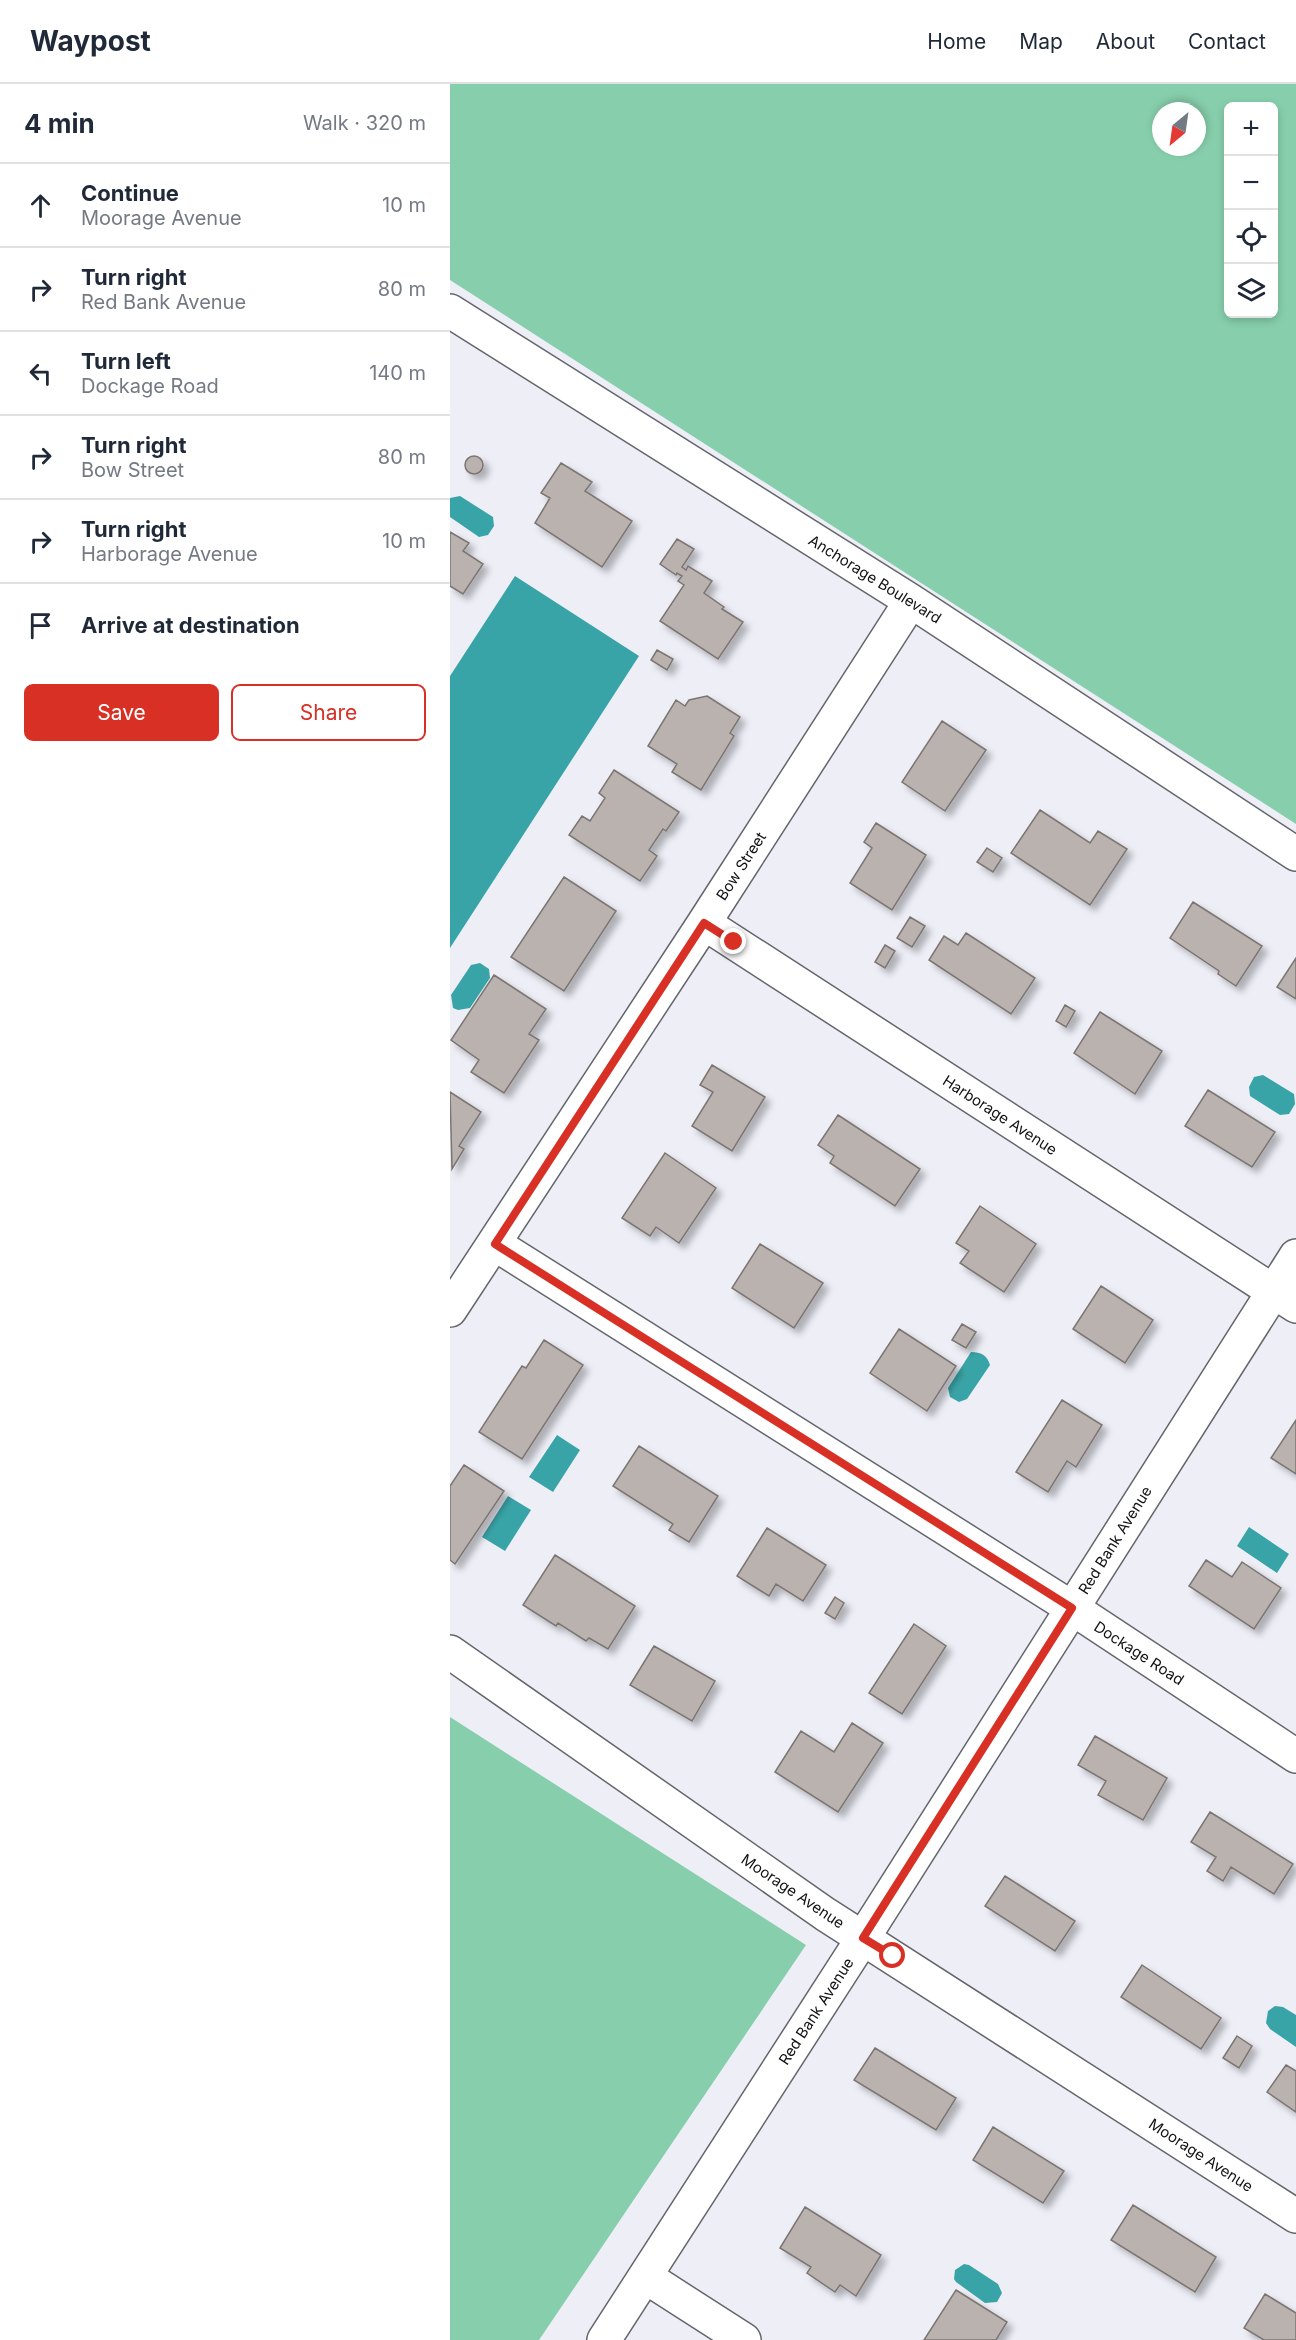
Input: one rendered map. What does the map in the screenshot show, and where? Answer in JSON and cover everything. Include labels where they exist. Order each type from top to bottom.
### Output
[{"type":"street","name":"Anchorage Boulevard","points":[[452,316],[911,601],[1296,854]]},
{"type":"street","name":"Bow Street","points":[[450,1310],[704,923],[911,601]]},
{"type":"street","name":"Harborage Avenue","points":[[704,923],[1285,1298]]},
{"type":"street","name":"Dockage Road","points":[[495,1244],[1072,1608],[1296,1756]]},
{"type":"street","name":"Red Bank Avenue","points":[[604,2340],[1072,1608],[1285,1298],[1296,1256]]},
{"type":"street","name":"Moorage Avenue","points":[[450,1652],[816,1908],[1296,2216]]},
{"type":"street","points":[[646,2277],[744,2340]]},
{"type":"green space","points":[[450,84],[1296,84],[1296,824],[450,280]]},
{"type":"green space","points":[[450,1717],[806,1945],[539,2340],[450,2340]]},
{"type":"water","points":[[460,496],[493,517],[494,526],[488,535],[479,537],[450,517],[450,498]]},
{"type":"water","points":[[515,576],[639,656],[450,948],[450,676]]},
{"type":"water","points":[[480,963],[489,969],[490,978],[470,1008],[458,1010],[453,1008],[451,995],[471,965]]},
{"type":"water","points":[[1263,1075],[1294,1094],[1295,1104],[1289,1114],[1280,1115],[1250,1096],[1249,1087],[1254,1077]]},
{"type":"water","points":[[971,1352],[983,1355],[990,1365],[967,1399],[959,1402],[950,1397],[948,1388]]},
{"type":"water","points":[[557,1435],[580,1450],[553,1492],[529,1477]]},
{"type":"water","points":[[508,1496],[531,1510],[505,1551],[482,1537]]},
{"type":"water","points":[[1249,1527],[1289,1554],[1277,1573],[1237,1546]]},
{"type":"water","points":[[1275,2006],[1283,2007],[1296,2015],[1296,2047],[1270,2029],[1266,2023],[1268,2011]]},
{"type":"water","points":[[964,2264],[998,2284],[1002,2293],[997,2302],[985,2303],[956,2282],[955,2270]]},
{"type":"building","points":[[470,456],[478,456],[483,461],[481,472],[470,474],[465,469],[465,461]]},
{"type":"building","points":[[561,463],[592,482],[585,491],[632,521],[602,567],[535,523],[550,498],[541,493]]},
{"type":"building","points":[[450,532],[469,543],[463,551],[483,564],[463,594],[450,586]]},
{"type":"building","points":[[677,539],[694,549],[682,567],[686,570],[688,566],[712,581],[704,593],[724,607],[722,609],[743,622],[718,659],[660,621],[684,585],[678,581],[682,576],[677,573],[676,575],[660,564]]},
{"type":"building","points":[[657,650],[673,659],[667,670],[651,660]]},
{"type":"building","points":[[707,696],[740,717],[730,733],[734,736],[701,790],[672,772],[677,764],[648,746],[676,700],[685,706],[689,700]]},
{"type":"building","points":[[942,721],[986,750],[945,811],[902,782]]},
{"type":"building","points":[[614,770],[679,812],[666,831],[663,829],[649,850],[657,856],[640,881],[569,835],[582,816],[590,821],[605,798],[599,793]]},
{"type":"building","points":[[1040,810],[1090,843],[1098,831],[1127,849],[1090,905],[1011,853]]},
{"type":"building","points":[[876,823],[926,855],[892,910],[850,883],[872,848],[864,842]]},
{"type":"building","points":[[987,848],[1002,858],[993,872],[977,862]]},
{"type":"building","points":[[564,877],[616,911],[564,991],[511,957]]},
{"type":"building","points":[[1193,902],[1262,946],[1236,986],[1218,974],[1219,971],[1170,938]]},
{"type":"building","points":[[910,917],[925,926],[912,947],[897,938]]},
{"type":"building","points":[[966,933],[1035,978],[1011,1014],[929,960],[944,936],[958,945]]},
{"type":"building","points":[[885,945],[895,951],[885,968],[875,962]]},
{"type":"building","points":[[1296,958],[1296,999],[1277,987]]},
{"type":"building","points":[[494,975],[546,1009],[529,1034],[539,1040],[504,1093],[471,1072],[479,1060],[451,1040]]},
{"type":"building","points":[[1065,1005],[1075,1011],[1066,1027],[1056,1021]]},
{"type":"building","points":[[1100,1012],[1162,1051],[1135,1094],[1074,1053]]},
{"type":"building","points":[[712,1065],[765,1097],[732,1151],[692,1126],[713,1092],[700,1085]]},
{"type":"building","points":[[1208,1090],[1275,1132],[1252,1167],[1185,1126]]},
{"type":"building","points":[[450,1092],[481,1112],[459,1146],[464,1149],[452,1169]]},
{"type":"building","points":[[838,1115],[920,1169],[895,1206],[830,1163],[834,1156],[818,1145]]},
{"type":"building","points":[[665,1153],[716,1188],[679,1243],[656,1227],[650,1236],[622,1218]]},
{"type":"building","points":[[980,1206],[1036,1244],[1004,1292],[960,1263],[969,1251],[956,1243]]},
{"type":"building","points":[[760,1244],[823,1283],[794,1328],[732,1288]]},
{"type":"building","points":[[1101,1286],[1153,1320],[1125,1363],[1073,1329]]},
{"type":"building","points":[[962,1324],[976,1332],[966,1348],[952,1340]]},
{"type":"building","points":[[899,1329],[956,1366],[927,1411],[870,1373]]},
{"type":"building","points":[[544,1340],[583,1365],[522,1459],[479,1432],[522,1366],[526,1368]]},
{"type":"building","points":[[1062,1400],[1102,1425],[1076,1467],[1067,1461],[1048,1492],[1016,1472]]},
{"type":"building","points":[[1296,1420],[1296,1474],[1271,1458]]},
{"type":"building","points":[[639,1446],[718,1496],[689,1542],[669,1530],[673,1524],[613,1486]]},
{"type":"building","points":[[464,1465],[504,1491],[455,1564],[450,1560],[450,1486]]},
{"type":"building","points":[[767,1528],[826,1565],[803,1601],[776,1584],[769,1596],[737,1576]]},
{"type":"building","points":[[555,1555],[635,1606],[608,1649],[589,1638],[586,1641],[558,1623],[556,1626],[523,1605]]},
{"type":"building","points":[[1206,1560],[1232,1577],[1242,1562],[1281,1588],[1254,1629],[1189,1586]]},
{"type":"building","points":[[835,1597],[844,1603],[835,1619],[825,1613]]},
{"type":"building","points":[[914,1624],[946,1646],[902,1714],[869,1693]]},
{"type":"building","points":[[654,1646],[715,1681],[692,1721],[630,1685]]},
{"type":"building","points":[[852,1723],[883,1743],[838,1812],[775,1772],[801,1731],[834,1752]]},
{"type":"building","points":[[1095,1736],[1167,1778],[1143,1820],[1098,1795],[1106,1781],[1078,1765]]},
{"type":"building","points":[[1210,1812],[1293,1864],[1274,1894],[1231,1867],[1223,1881],[1207,1871],[1216,1857],[1191,1842]]},
{"type":"building","points":[[1005,1876],[1075,1921],[1055,1951],[985,1906]]},
{"type":"building","points":[[1142,1965],[1221,2018],[1201,2049],[1121,1997]]},
{"type":"building","points":[[1237,2036],[1252,2046],[1239,2068],[1223,2058]]},
{"type":"building","points":[[875,2048],[956,2098],[936,2130],[854,2080]]},
{"type":"building","points":[[1286,2065],[1296,2071],[1296,2112],[1267,2092]]},
{"type":"building","points":[[993,2127],[1064,2171],[1043,2203],[973,2160]]},
{"type":"building","points":[[1133,2205],[1216,2257],[1195,2292],[1111,2240]]},
{"type":"building","points":[[805,2207],[881,2255],[856,2296],[840,2285],[835,2292],[807,2273],[811,2267],[780,2248]]},
{"type":"building","points":[[956,2290],[1007,2322],[996,2340],[924,2340]]},
{"type":"building","points":[[1265,2294],[1296,2313],[1296,2340],[1264,2340],[1244,2328]]},
{"type":"route","points":[[734,942],[704,923],[495,1244],[1072,1608],[863,1938],[893,1956]]}]
